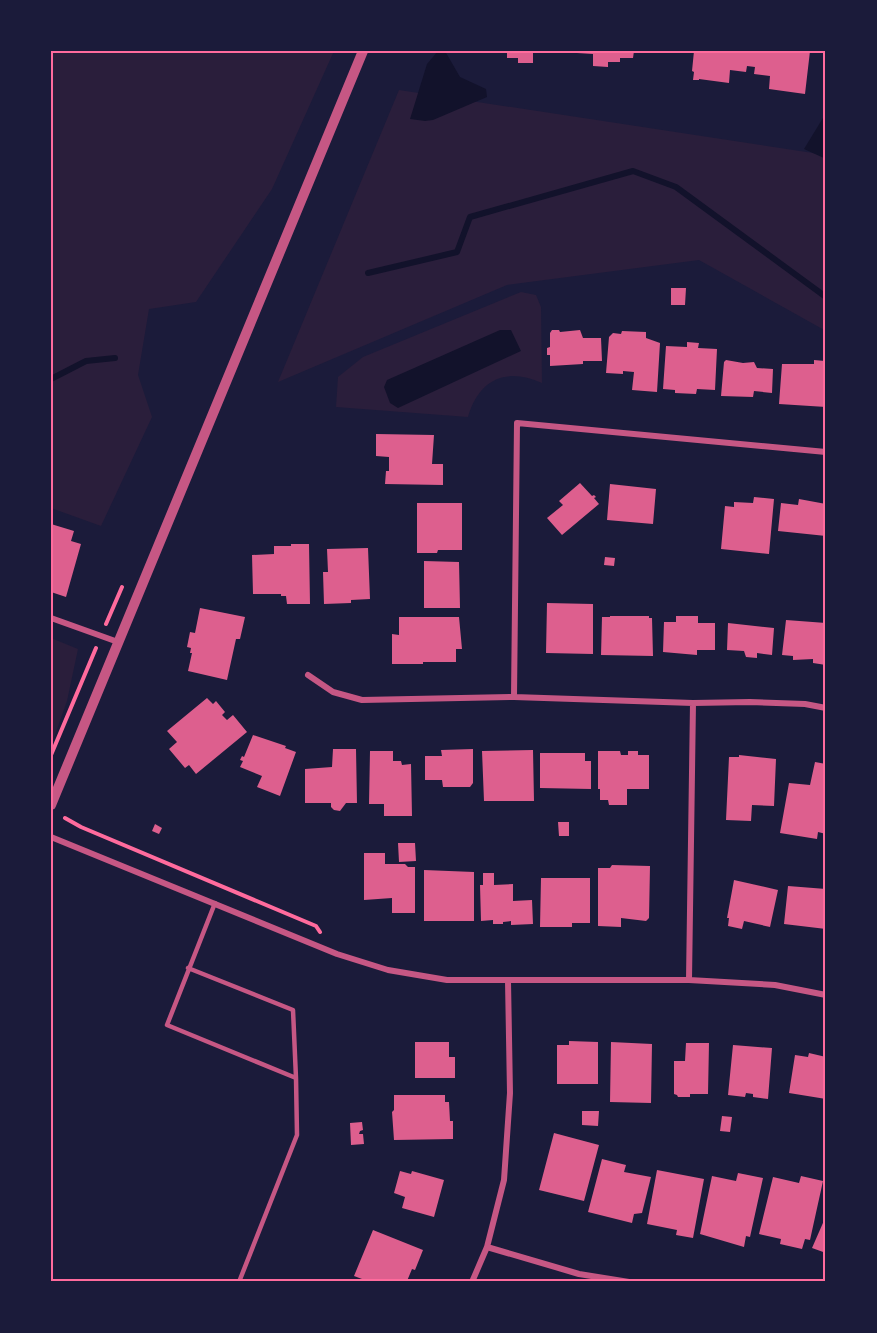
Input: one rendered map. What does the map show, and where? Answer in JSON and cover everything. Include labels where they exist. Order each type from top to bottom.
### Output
[{"type":"street","points":[[51,805],[363,51]]},
{"type":"street","points":[[514,697],[517,423],[826,452]]},
{"type":"street","points":[[51,618],[118,642]]},
{"type":"street","points":[[308,675],[333,692],[362,700],[514,697],[693,703],[750,702],[805,704],[826,708]]},
{"type":"street","points":[[689,980],[693,703]]},
{"type":"street","points":[[51,837],[337,954],[388,970],[447,980],[689,980],[775,985],[826,995]]},
{"type":"street","points":[[472,1282],[487,1247],[504,1180],[510,1093],[508,981]]},
{"type":"street","points":[[487,1247],[579,1274],[629,1282]]},
{"type":"lane","points":[[215,903],[167,1025],[296,1078]]},
{"type":"lane","points":[[188,968],[293,1010],[297,1136],[239,1282]]},
{"type":"path","points":[[51,755],[96,648]]},
{"type":"path","points":[[64,818],[252,899]]},
{"type":"shaded area","points":[[51,51],[334,51],[272,189],[196,302],[149,309],[138,375],[152,417],[101,526],[51,508]]},
{"type":"shaded area","points":[[438,51],[445,51],[460,77],[486,89],[487,97],[433,120],[410,119],[427,64]]},
{"type":"shaded area","points":[[399,90],[826,155],[826,331],[699,260],[507,285],[278,382]]},
{"type":"shaded area","points":[[826,113],[826,159],[804,149]]},
{"type":"shaded area","points":[[521,292],[536,295],[541,307],[542,383],[517,376],[496,380],[479,393],[468,417],[336,407],[338,377],[363,357]]},
{"type":"shaded area","points":[[500,330],[511,330],[521,351],[398,408],[390,403],[384,387],[387,380]]},
{"type":"shaded area","points":[[51,638],[78,649],[67,701],[51,746]]},
{"type":"building","points":[[500,51],[533,51],[533,63],[518,63],[518,58],[507,58],[507,53],[500,53]]},
{"type":"building","points":[[577,51],[634,51],[633,58],[620,58],[620,62],[608,62],[608,67],[593,66],[593,54],[577,53]]},
{"type":"building","points":[[694,51],[810,51],[805,94],[769,89],[770,76],[754,74],[755,67],[747,66],[746,72],[730,70],[729,83],[693,80]]},
{"type":"building","points":[[671,288],[686,288],[685,305],[671,305]]},
{"type":"building","points":[[552,330],[560,332],[580,330],[583,338],[601,338],[602,361],[583,361],[583,364],[550,366],[550,355],[547,355],[547,348],[550,347]]},
{"type":"building","points":[[622,331],[646,332],[646,338],[660,343],[657,392],[632,390],[634,372],[606,373],[609,337],[613,333],[621,334]]},
{"type":"building","points":[[687,342],[699,343],[698,348],[717,349],[715,390],[697,389],[696,394],[675,393],[675,390],[663,389],[666,346],[687,347]]},
{"type":"building","points":[[726,360],[754,362],[757,368],[773,369],[772,393],[754,391],[753,397],[721,396]]},
{"type":"building","points":[[814,360],[825,361],[826,407],[779,404],[782,364],[814,364]]},
{"type":"building","points":[[376,434],[434,435],[432,464],[443,464],[443,485],[385,484],[386,471],[389,471],[389,457],[376,456]]},
{"type":"building","points":[[580,483],[592,496],[596,497],[594,498],[599,504],[562,535],[547,518],[563,505],[559,501]]},
{"type":"building","points":[[610,484],[656,489],[653,524],[607,520]]},
{"type":"building","points":[[754,497],[774,499],[769,554],[721,549],[725,506],[734,507],[734,502],[753,503]]},
{"type":"building","points":[[799,499],[826,504],[826,536],[778,531],[781,503],[798,505]]},
{"type":"building","points":[[417,503],[462,503],[462,550],[417,553]]},
{"type":"building","points":[[51,524],[74,531],[71,541],[81,544],[66,597],[51,592]]},
{"type":"building","points":[[291,544],[309,544],[310,604],[287,604],[286,596],[281,596],[281,594],[253,594],[252,555],[274,554],[274,546],[291,546]]},
{"type":"building","points":[[368,548],[370,599],[351,600],[351,603],[324,604],[323,572],[328,572],[327,549]]},
{"type":"building","points":[[605,557],[615,558],[614,566],[604,565]]},
{"type":"building","points":[[424,561],[459,562],[460,608],[424,608]]},
{"type":"building","points":[[547,603],[593,604],[593,654],[546,653]]},
{"type":"building","points":[[200,608],[245,617],[240,639],[236,639],[227,680],[188,671],[192,653],[190,653],[191,648],[187,647],[190,632],[195,633]]},
{"type":"building","points":[[649,616],[652,618],[653,656],[601,655],[602,617]]},
{"type":"building","points":[[676,616],[698,616],[698,623],[715,623],[715,650],[697,650],[697,655],[663,652],[664,622],[676,622]]},
{"type":"building","points":[[399,617],[459,617],[462,649],[456,649],[456,662],[392,664],[392,634],[399,635]]},
{"type":"building","points":[[786,620],[826,623],[826,665],[813,663],[813,659],[793,660],[793,656],[782,655]]},
{"type":"building","points":[[728,623],[774,628],[772,655],[757,653],[757,658],[746,657],[744,651],[727,650]]},
{"type":"building","points":[[207,698],[213,704],[216,701],[225,712],[222,715],[227,720],[233,715],[247,732],[196,774],[189,765],[185,768],[169,749],[177,742],[167,731]]},
{"type":"building","points":[[253,735],[286,746],[285,748],[296,752],[280,796],[257,787],[262,776],[240,767],[243,761],[240,760],[242,756],[244,757]]},
{"type":"building","points":[[333,749],[356,749],[357,803],[346,803],[340,811],[334,810],[331,803],[305,803],[305,769],[332,767]]},
{"type":"building","points":[[473,749],[473,783],[470,787],[443,787],[442,780],[425,780],[425,756],[442,756],[441,750]]},
{"type":"building","points":[[533,750],[534,801],[484,801],[482,751]]},
{"type":"building","points":[[370,751],[393,751],[393,761],[401,761],[402,765],[411,764],[412,816],[384,816],[384,804],[369,804]]},
{"type":"building","points":[[598,751],[620,751],[621,755],[628,755],[628,751],[638,751],[638,755],[649,755],[649,789],[627,789],[627,805],[609,805],[608,800],[600,800]]},
{"type":"building","points":[[540,753],[585,753],[585,761],[591,761],[591,789],[540,788]]},
{"type":"building","points":[[739,755],[776,759],[774,806],[752,805],[751,821],[726,820],[729,757],[739,757]]},
{"type":"building","points":[[815,762],[826,764],[826,834],[818,832],[817,839],[780,833],[789,783],[810,785]]},
{"type":"building","points":[[558,822],[569,822],[569,836],[559,836]]},
{"type":"building","points":[[155,824],[162,828],[159,834],[152,831]]},
{"type":"building","points":[[398,843],[415,843],[416,861],[399,862]]},
{"type":"building","points":[[364,853],[385,853],[385,864],[405,864],[408,867],[415,867],[415,913],[392,913],[392,898],[364,900]]},
{"type":"building","points":[[612,865],[650,866],[649,918],[646,921],[621,918],[621,927],[598,926],[598,868],[610,868]]},
{"type":"building","points":[[424,870],[474,872],[474,921],[424,921]]},
{"type":"building","points":[[483,873],[494,873],[494,885],[513,884],[513,901],[532,900],[533,924],[511,925],[511,921],[493,924],[493,920],[481,921],[480,885],[483,885]]},
{"type":"building","points":[[541,878],[590,878],[590,923],[572,923],[572,927],[540,927]]},
{"type":"building","points":[[734,880],[778,890],[770,927],[744,921],[742,929],[728,926],[729,918],[727,918]]},
{"type":"building","points":[[788,886],[826,889],[826,929],[784,924]]},
{"type":"building","points":[[569,1041],[598,1042],[598,1084],[557,1084],[557,1045],[569,1045]]},
{"type":"building","points":[[415,1042],[449,1042],[449,1057],[455,1057],[455,1078],[415,1078]]},
{"type":"building","points":[[611,1042],[652,1044],[651,1103],[610,1102]]},
{"type":"building","points":[[686,1043],[709,1043],[708,1094],[678,1097],[674,1094],[674,1061],[685,1061]]},
{"type":"building","points":[[733,1045],[772,1048],[768,1099],[753,1097],[753,1094],[746,1093],[745,1097],[728,1095]]},
{"type":"building","points":[[809,1053],[826,1057],[826,1099],[789,1093],[795,1055],[808,1057]]},
{"type":"building","points":[[394,1095],[445,1095],[445,1102],[449,1102],[450,1121],[453,1121],[453,1139],[394,1140],[392,1112]]},
{"type":"building","points":[[582,1111],[599,1111],[598,1126],[582,1125]]},
{"type":"building","points":[[722,1116],[732,1117],[730,1132],[720,1131]]},
{"type":"building","points":[[362,1122],[363,1130],[359,1134],[363,1134],[364,1144],[351,1145],[350,1123]]},
{"type":"building","points":[[554,1133],[599,1145],[584,1201],[539,1190]]},
{"type":"building","points":[[602,1159],[626,1165],[624,1172],[651,1177],[642,1213],[634,1214],[632,1223],[588,1212]]},
{"type":"building","points":[[657,1170],[704,1179],[693,1238],[676,1235],[677,1230],[647,1224]]},
{"type":"building","points":[[400,1171],[411,1174],[412,1171],[444,1180],[434,1217],[402,1208],[405,1197],[394,1193]]},
{"type":"building","points":[[738,1173],[763,1178],[750,1237],[746,1236],[744,1247],[700,1234],[712,1176],[736,1181]]},
{"type":"building","points":[[801,1176],[823,1181],[810,1240],[805,1239],[802,1249],[780,1244],[781,1239],[759,1234],[773,1177],[799,1183]]},
{"type":"building","points":[[826,1216],[826,1253],[812,1248]]},
{"type":"building","points":[[373,1230],[423,1250],[415,1270],[412,1269],[407,1281],[370,1282],[354,1276]]},
{"type":"waterway","points":[[368,273],[457,252],[470,217],[633,171],[676,187],[826,297]]},
{"type":"waterway","points":[[51,379],[86,361],[115,358]]}]
